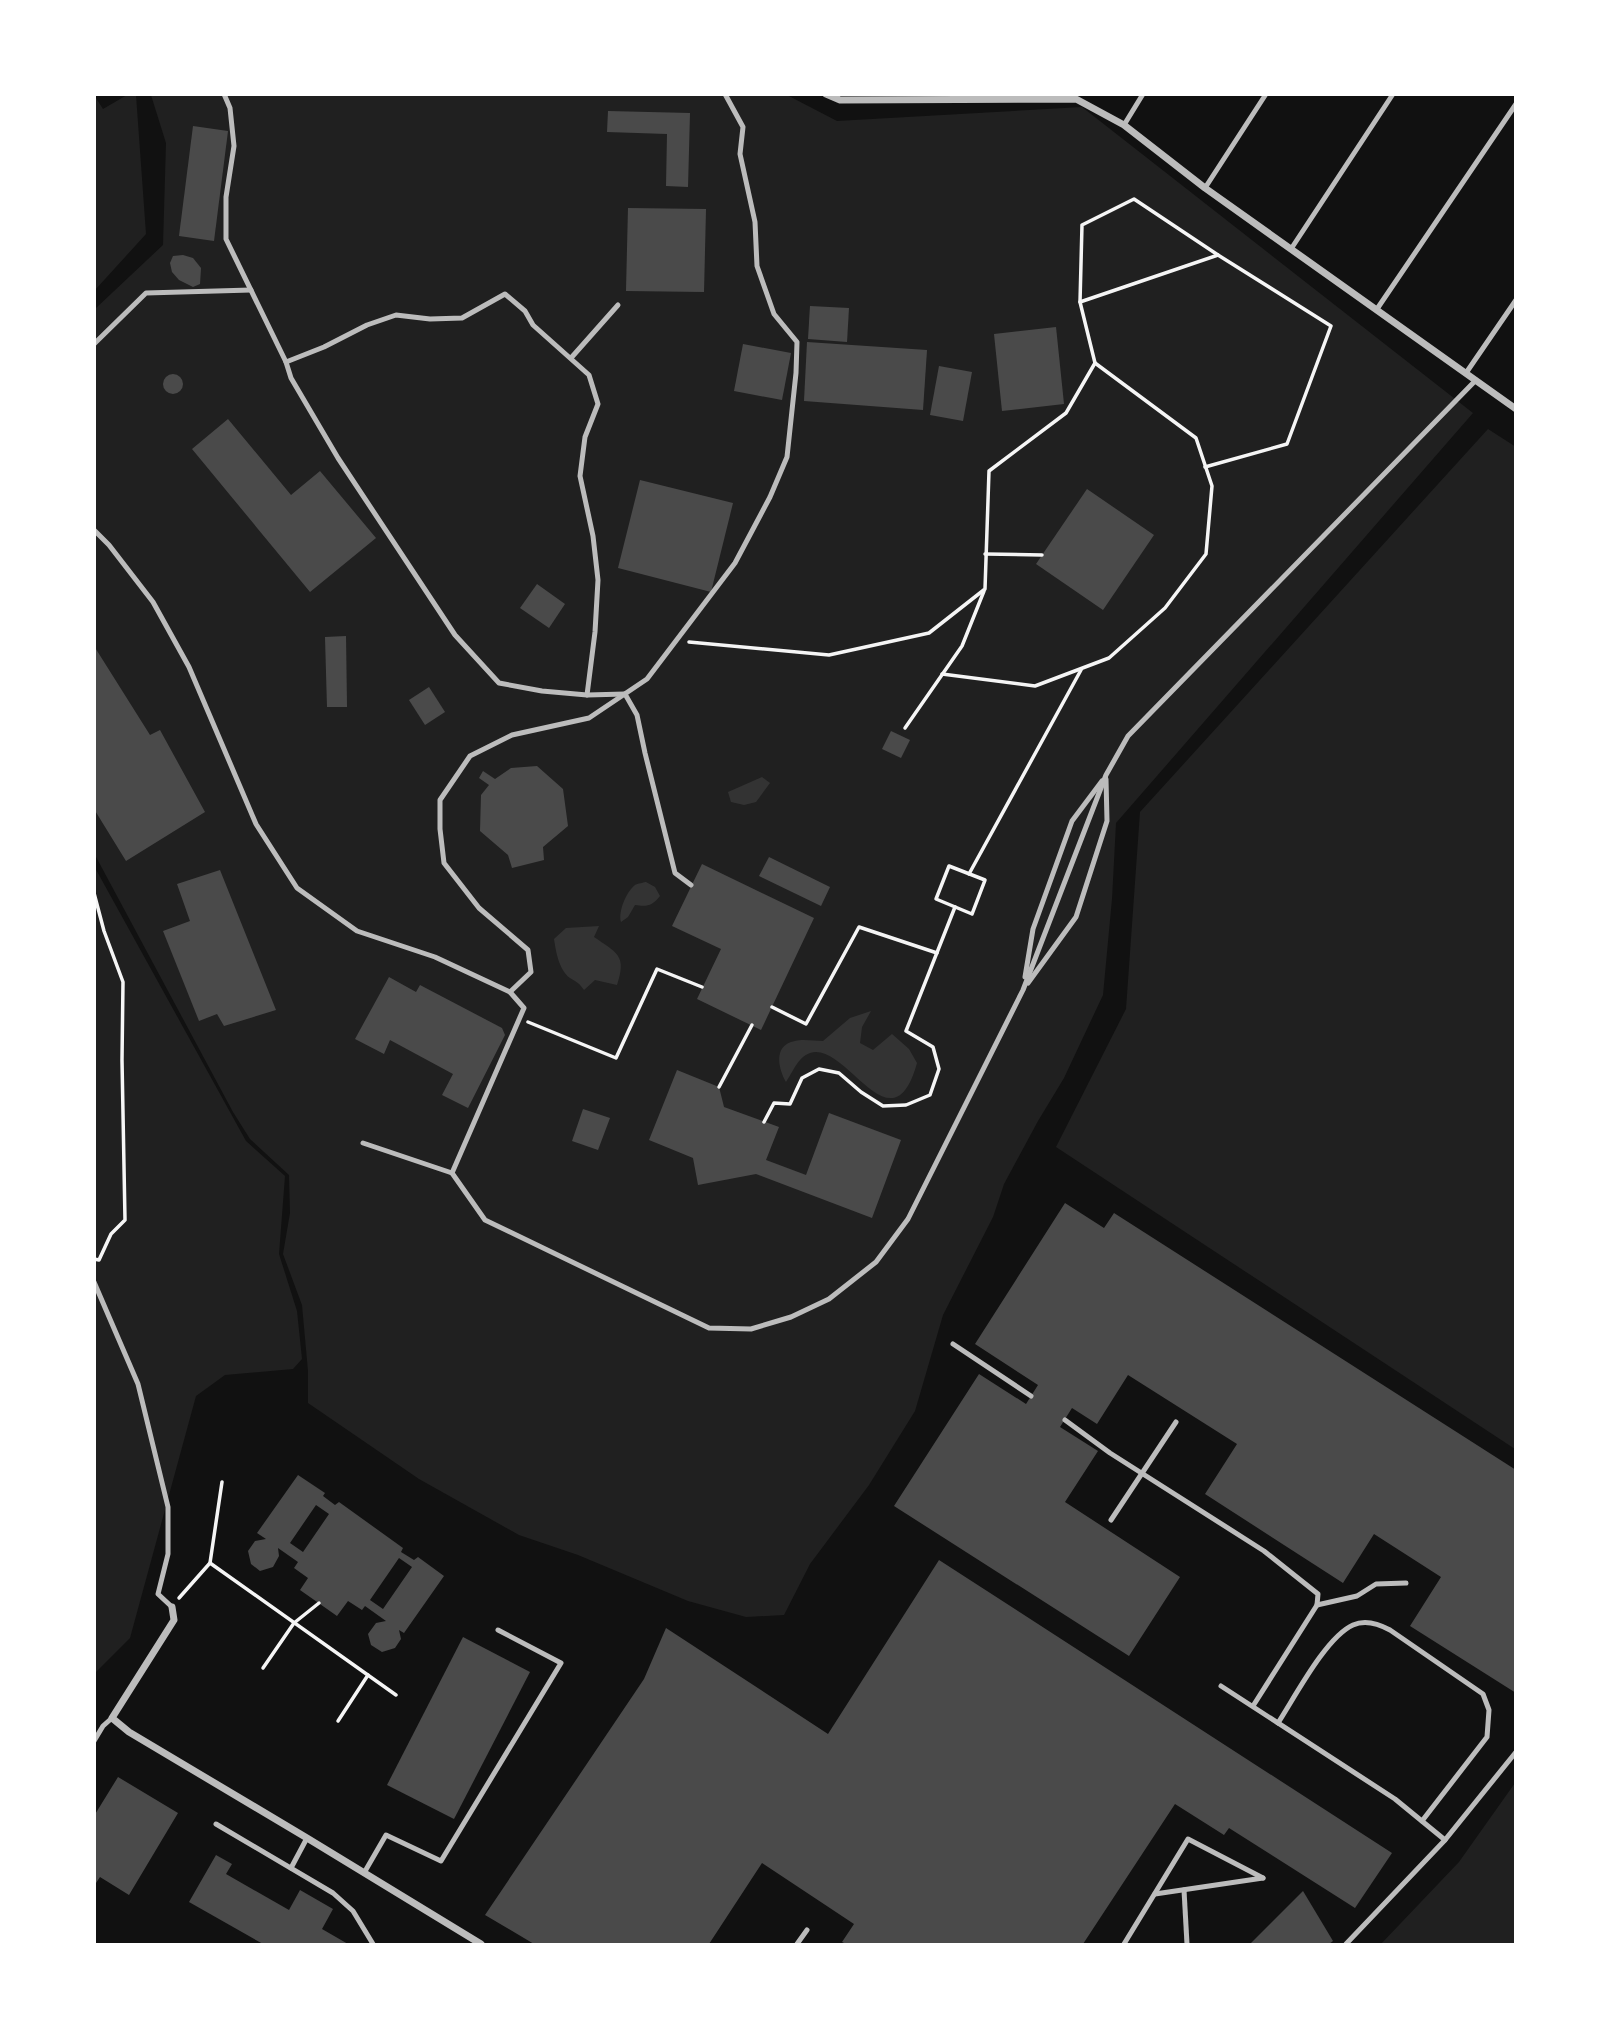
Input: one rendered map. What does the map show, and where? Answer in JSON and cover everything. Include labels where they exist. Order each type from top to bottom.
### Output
[{"type":"street","points":[[826,94],[841,100],[1076,99],[1124,125],[1205,188],[1516,409]]},
{"type":"street","points":[[172,1607],[174,1620],[112,1718],[129,1732],[481,1944]]},
{"type":"lane","points":[[224,94],[230,108],[234,146],[226,197],[226,239],[286,362],[291,378],[338,458],[455,635],[499,683],[542,691],[587,695],[625,694]]},
{"type":"lane","points":[[510,992],[531,972],[528,950],[479,908],[444,863],[440,800],[470,756],[512,735],[589,718],[647,679],[735,563],[770,497],[787,457],[797,342],[774,314],[757,266],[755,222],[740,154],[743,127],[725,94]]},
{"type":"lane","points":[[1124,125],[1143,94]]},
{"type":"lane","points":[[1205,188],[1266,94]]},
{"type":"lane","points":[[1291,250],[1393,94]]},
{"type":"lane","points":[[1377,309],[1516,104]]},
{"type":"lane","points":[[94,344],[146,293],[251,290]]},
{"type":"lane","points":[[286,362],[396,315],[430,319],[462,318],[505,294],[525,311],[533,325],[589,376],[598,404],[585,437],[580,476],[593,536],[598,580],[587,695]]},
{"type":"lane","points":[[1466,373],[1516,300]]},
{"type":"lane","points":[[571,358],[618,305]]},
{"type":"lane","points":[[1023,990],[1032,929],[1072,821],[1106,775],[1128,736],[1476,380]]},
{"type":"lane","points":[[94,530],[153,602],[188,667],[256,824],[297,888],[357,931],[436,957],[510,992],[524,1008],[452,1172]]},
{"type":"lane","points":[[625,694],[637,715],[675,873],[691,885]]},
{"type":"lane","points":[[363,1143],[452,1172],[485,1220],[709,1328],[751,1329],[791,1317],[829,1299],[876,1262],[908,1219],[1023,990],[1106,775]]},
{"type":"lane","points":[[1023,990],[1076,917],[1107,821],[1106,775]]},
{"type":"lane","points":[[94,1282],[138,1384],[168,1507],[168,1554],[158,1594],[172,1607]]},
{"type":"lane","points":[[953,1344],[1031,1396]]},
{"type":"lane","points":[[1065,1420],[1110,1453],[1264,1551],[1318,1594],[1317,1605],[1253,1706]]},
{"type":"lane","points":[[1111,1520],[1176,1422]]},
{"type":"lane","points":[[1317,1605],[1357,1596],[1376,1584],[1406,1583]]},
{"type":"lane","points":[[1278,1723],[1339,1634],[1362,1622],[1378,1624],[1390,1630],[1483,1694],[1489,1710],[1487,1737],[1422,1821]]},
{"type":"lane","points":[[364,1873],[386,1835],[441,1861],[561,1663],[498,1630]]},
{"type":"lane","points":[[1221,1686],[1395,1798],[1445,1840]]},
{"type":"lane","points":[[94,1741],[103,1726],[112,1718]]},
{"type":"lane","points":[[1346,1944],[1445,1840],[1516,1752]]},
{"type":"lane","points":[[216,1824],[333,1893],[353,1911],[373,1944]]},
{"type":"lane","points":[[291,1868],[307,1838]]},
{"type":"lane","points":[[1124,1944],[1188,1839],[1263,1878],[1155,1894]]},
{"type":"lane","points":[[1184,1890],[1187,1944]]},
{"type":"lane","points":[[797,1944],[807,1930]]},
{"type":"path","points":[[942,674],[1035,686],[1109,658],[1165,608],[1206,554],[1212,486],[1205,467],[1196,438],[1095,363],[1080,302],[1082,225],[1134,200],[1331,326],[1287,444],[1205,467]]},
{"type":"path","points":[[1080,302],[1218,256]]},
{"type":"path","points":[[905,728],[962,646],[985,589],[989,471],[1066,413],[1095,363]]},
{"type":"path","points":[[985,554],[1042,555]]},
{"type":"path","points":[[677,640],[829,655],[929,633],[985,589]]},
{"type":"path","points":[[969,874],[1081,668]]},
{"type":"path","points":[[949,866],[985,880],[972,914],[955,907],[936,899],[949,866]]},
{"type":"path","points":[[94,892],[104,931],[123,982],[125,1220],[111,1234],[99,1260],[94,1259]]},
{"type":"path","points":[[764,1122],[774,1103],[790,1104],[802,1078],[819,1069],[839,1073],[883,1106],[906,1105],[930,1094],[939,1069],[933,1047],[906,1031],[955,907]]},
{"type":"path","points":[[772,1007],[806,1024],[859,927],[937,953]]},
{"type":"path","points":[[520,1018],[616,1058],[657,969],[702,987]]},
{"type":"path","points":[[719,1087],[752,1025]]},
{"type":"path","points":[[172,1607],[211,1563],[222,1482]]},
{"type":"path","points":[[211,1563],[396,1695]]},
{"type":"path","points":[[263,1668],[295,1623],[318,1603]]},
{"type":"path","points":[[338,1721],[368,1675]]},
{"type":"shaded area","points":[[785,94],[837,121],[1082,107],[1473,413],[1116,823],[1103,995],[1064,1078],[1004,1184],[993,1217],[943,1315],[915,1411],[869,1485],[810,1564],[784,1615],[746,1617],[688,1601],[578,1555],[519,1535],[419,1479],[308,1403],[302,1305],[283,1254],[290,1213],[289,1175],[250,1139],[233,1112],[95,855],[95,309],[163,245],[166,143],[151,95]]},
{"type":"shaded area","points":[[94,95],[103,109],[127,95],[136,95],[146,234],[95,290]]},
{"type":"shaded area","points":[[1488,429],[1516,447],[1515,1449],[1056,1147],[1126,1009],[1140,812]]},
{"type":"shaded area","points":[[762,777],[770,783],[756,802],[744,805],[731,802],[728,792]]},
{"type":"shaded area","points":[[94,866],[246,1141],[285,1176],[279,1254],[297,1311],[302,1359],[293,1369],[225,1375],[196,1396],[130,1638],[95,1673]]},
{"type":"shaded area","points":[[646,882],[655,887],[660,896],[649,905],[635,905],[628,917],[621,922],[622,908],[629,892],[635,885]]},
{"type":"shaded area","points":[[599,926],[594,937],[618,956],[620,975],[617,985],[595,980],[584,990],[563,970],[554,939],[566,928]]},
{"type":"shaded area","points":[[871,1011],[862,1027],[860,1043],[873,1050],[892,1034],[909,1049],[917,1063],[907,1088],[895,1098],[882,1096],[824,1053],[806,1055],[786,1082],[779,1058],[783,1047],[798,1040],[823,1041],[850,1018]]},
{"type":"shaded area","points":[[1515,1783],[1515,1944],[1381,1944],[1459,1862]]},
{"type":"building","points":[[608,111],[690,113],[688,187],[666,186],[667,134],[607,132]]},
{"type":"building","points":[[193,126],[228,131],[214,241],[179,236]]},
{"type":"building","points":[[628,208],[706,209],[704,292],[626,291]]},
{"type":"building","points":[[173,256],[193,258],[201,268],[200,284],[193,287],[179,280],[172,272],[170,263]]},
{"type":"building","points":[[810,306],[849,308],[847,342],[808,339]]},
{"type":"building","points":[[1056,327],[1064,404],[1002,411],[994,334]]},
{"type":"building","points":[[807,342],[927,350],[923,410],[804,401]]},
{"type":"building","points":[[743,344],[791,353],[782,400],[734,391]]},
{"type":"building","points":[[939,366],[972,372],[963,421],[930,415]]},
{"type":"building","points":[[173,374],[180,377],[183,384],[180,391],[173,394],[166,391],[163,384],[166,377]]},
{"type":"building","points":[[228,419],[291,495],[320,471],[376,538],[310,592],[192,449]]},
{"type":"building","points":[[640,480],[733,503],[711,592],[618,568]]},
{"type":"building","points":[[1087,489],[1154,535],[1103,610],[1036,564]]},
{"type":"building","points":[[537,584],[565,604],[549,628],[520,608]]},
{"type":"building","points":[[346,636],[347,707],[327,707],[325,637]]},
{"type":"building","points":[[94,646],[150,735],[160,730],[205,812],[126,861],[94,809]]},
{"type":"building","points":[[429,687],[445,712],[425,725],[409,700]]},
{"type":"building","points":[[891,731],[910,740],[901,758],[882,749]]},
{"type":"building","points":[[537,766],[563,789],[568,826],[543,847],[544,860],[512,868],[508,855],[480,831],[481,795],[489,785],[479,778],[483,771],[495,779],[511,768]]},
{"type":"building","points":[[769,857],[830,887],[821,906],[759,876]]},
{"type":"building","points":[[702,864],[814,918],[761,1030],[697,999],[721,949],[672,926]]},
{"type":"building","points":[[220,870],[276,1010],[224,1026],[217,1014],[199,1021],[163,931],[190,921],[177,884]]},
{"type":"building","points":[[389,977],[416,992],[420,985],[502,1028],[505,1035],[468,1108],[442,1095],[453,1074],[390,1040],[384,1054],[355,1039]]},
{"type":"building","points":[[677,1070],[719,1087],[724,1107],[779,1127],[766,1160],[806,1175],[829,1113],[901,1140],[872,1218],[756,1174],[698,1185],[693,1158],[649,1140]]},
{"type":"building","points":[[583,1109],[610,1118],[598,1150],[572,1141]]},
{"type":"building","points":[[1065,1203],[1104,1228],[1114,1213],[1516,1470],[1516,1693],[1410,1626],[1441,1577],[1374,1534],[1343,1583],[1205,1494],[1237,1444],[1128,1375],[1097,1424],[1072,1408],[1060,1427],[1098,1451],[1065,1502],[1180,1577],[1129,1656],[894,1506],[979,1374],[1026,1404],[1038,1385],[975,1344]]},
{"type":"building","points":[[298,1475],[325,1493],[323,1496],[335,1505],[339,1502],[403,1548],[401,1552],[414,1560],[418,1557],[444,1576],[404,1633],[399,1630],[401,1639],[395,1648],[382,1652],[371,1645],[368,1634],[376,1623],[386,1621],[365,1606],[362,1610],[348,1601],[337,1616],[300,1590],[308,1578],[294,1568],[298,1562],[278,1548],[279,1556],[273,1567],[260,1571],[251,1564],[248,1551],[255,1541],[266,1539],[257,1533]],"holes":[[[316,1505],[329,1514],[303,1552],[290,1543]],[[399,1558],[412,1567],[383,1609],[370,1600]]]},
{"type":"building","points":[[939,1560],[1392,1853],[1355,1908],[1229,1828],[1224,1835],[1175,1804],[1083,1944],[846,1944],[842,1942],[854,1924],[762,1863],[709,1944],[534,1944],[485,1915],[644,1679],[666,1628],[828,1734]]},
{"type":"building","points":[[463,1637],[530,1672],[454,1819],[387,1785]]},
{"type":"building","points":[[118,1777],[178,1813],[129,1895],[100,1877],[94,1886],[94,1816]]},
{"type":"building","points":[[216,1855],[232,1864],[226,1874],[289,1910],[300,1890],[333,1909],[322,1929],[348,1944],[263,1944],[189,1902]]},
{"type":"building","points":[[1303,1891],[1333,1941],[1329,1944],[1250,1944]]}]
